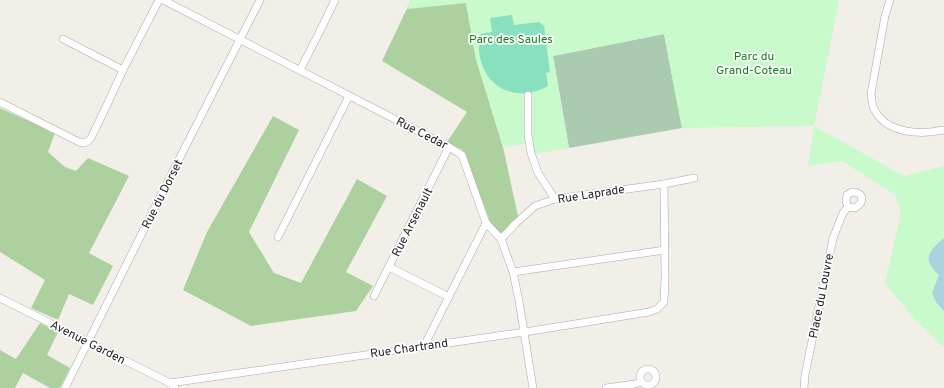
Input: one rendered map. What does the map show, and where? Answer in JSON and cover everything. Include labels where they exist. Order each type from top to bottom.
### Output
[{"type":"street","points":[[0,102],[79,142],[84,143],[88,141],[93,134],[123,70],[159,0]]},
{"type":"street","name":"Rue Cedar","points":[[163,0],[462,155],[486,223],[501,239],[513,272],[520,301],[533,388]]},
{"type":"street","name":"Rue du Dorset","points":[[65,388],[260,0]]},
{"type":"street","points":[[300,70],[335,0]]},
{"type":"street","points":[[890,0],[885,16],[871,94],[874,110],[882,121],[897,129],[922,132],[944,130]]},
{"type":"street","points":[[63,38],[123,70]]},
{"type":"street","points":[[528,95],[528,135],[531,153],[538,173],[555,199]]},
{"type":"street","points":[[278,237],[349,96]]},
{"type":"street","name":"Rue Arsenault","points":[[374,296],[449,147]]},
{"type":"street","name":"Rue Laprade","points":[[501,239],[535,206],[555,199],[664,184],[694,178]]},
{"type":"street","points":[[513,272],[665,250],[664,184]]},
{"type":"street","name":"Place du Louvre","points":[[804,388],[805,375],[833,238],[843,213],[848,207]]},
{"type":"street","points":[[424,346],[486,223]]},
{"type":"street","name":"Rue Chartrand","points":[[172,386],[649,312],[664,302],[665,250]]},
{"type":"street","points":[[389,267],[449,297]]},
{"type":"street","name":"Avenue Garden","points":[[0,298],[172,386]]},
{"type":"street","points":[[606,388],[641,382]]},
{"type":"green space","points":[[411,0],[483,0],[466,3],[476,59],[503,147],[518,216],[499,237],[490,221],[462,149],[445,145],[467,112],[382,61]]},
{"type":"green space","name":"Parc du Grand-Coteau","points":[[411,0],[839,0],[814,126],[682,128],[664,34],[553,56],[569,148],[534,154],[528,143],[503,147],[476,59],[466,3],[407,9]]},
{"type":"green space","name":"Parc des Saules","points":[[512,15],[514,25],[539,22],[544,26],[550,72],[546,73],[548,86],[533,92],[519,93],[507,91],[496,84],[487,75],[482,63],[479,49],[480,34],[492,32],[490,18]]},
{"type":"green space","points":[[664,34],[682,128],[569,148],[553,56]]},
{"type":"green space","points":[[0,108],[55,133],[48,152],[65,167],[76,171],[88,158],[129,176],[89,253],[113,266],[93,305],[69,294],[58,320],[31,308],[45,280],[0,252]]},
{"type":"green space","points":[[273,116],[299,130],[249,232],[274,273],[301,283],[357,179],[387,196],[346,272],[373,286],[356,311],[251,326],[183,290],[207,232]]},
{"type":"green space","points":[[814,126],[904,176],[944,166],[944,347],[915,320],[885,283],[901,213],[895,195],[842,161],[808,166]]},
{"type":"green space","points":[[40,323],[58,332],[47,355],[70,368],[60,388],[50,388],[23,373],[15,388],[0,388],[0,350],[16,359]]},
{"type":"water","points":[[944,238],[944,311],[936,302],[932,293],[939,275],[930,264],[929,255],[934,247]]}]
